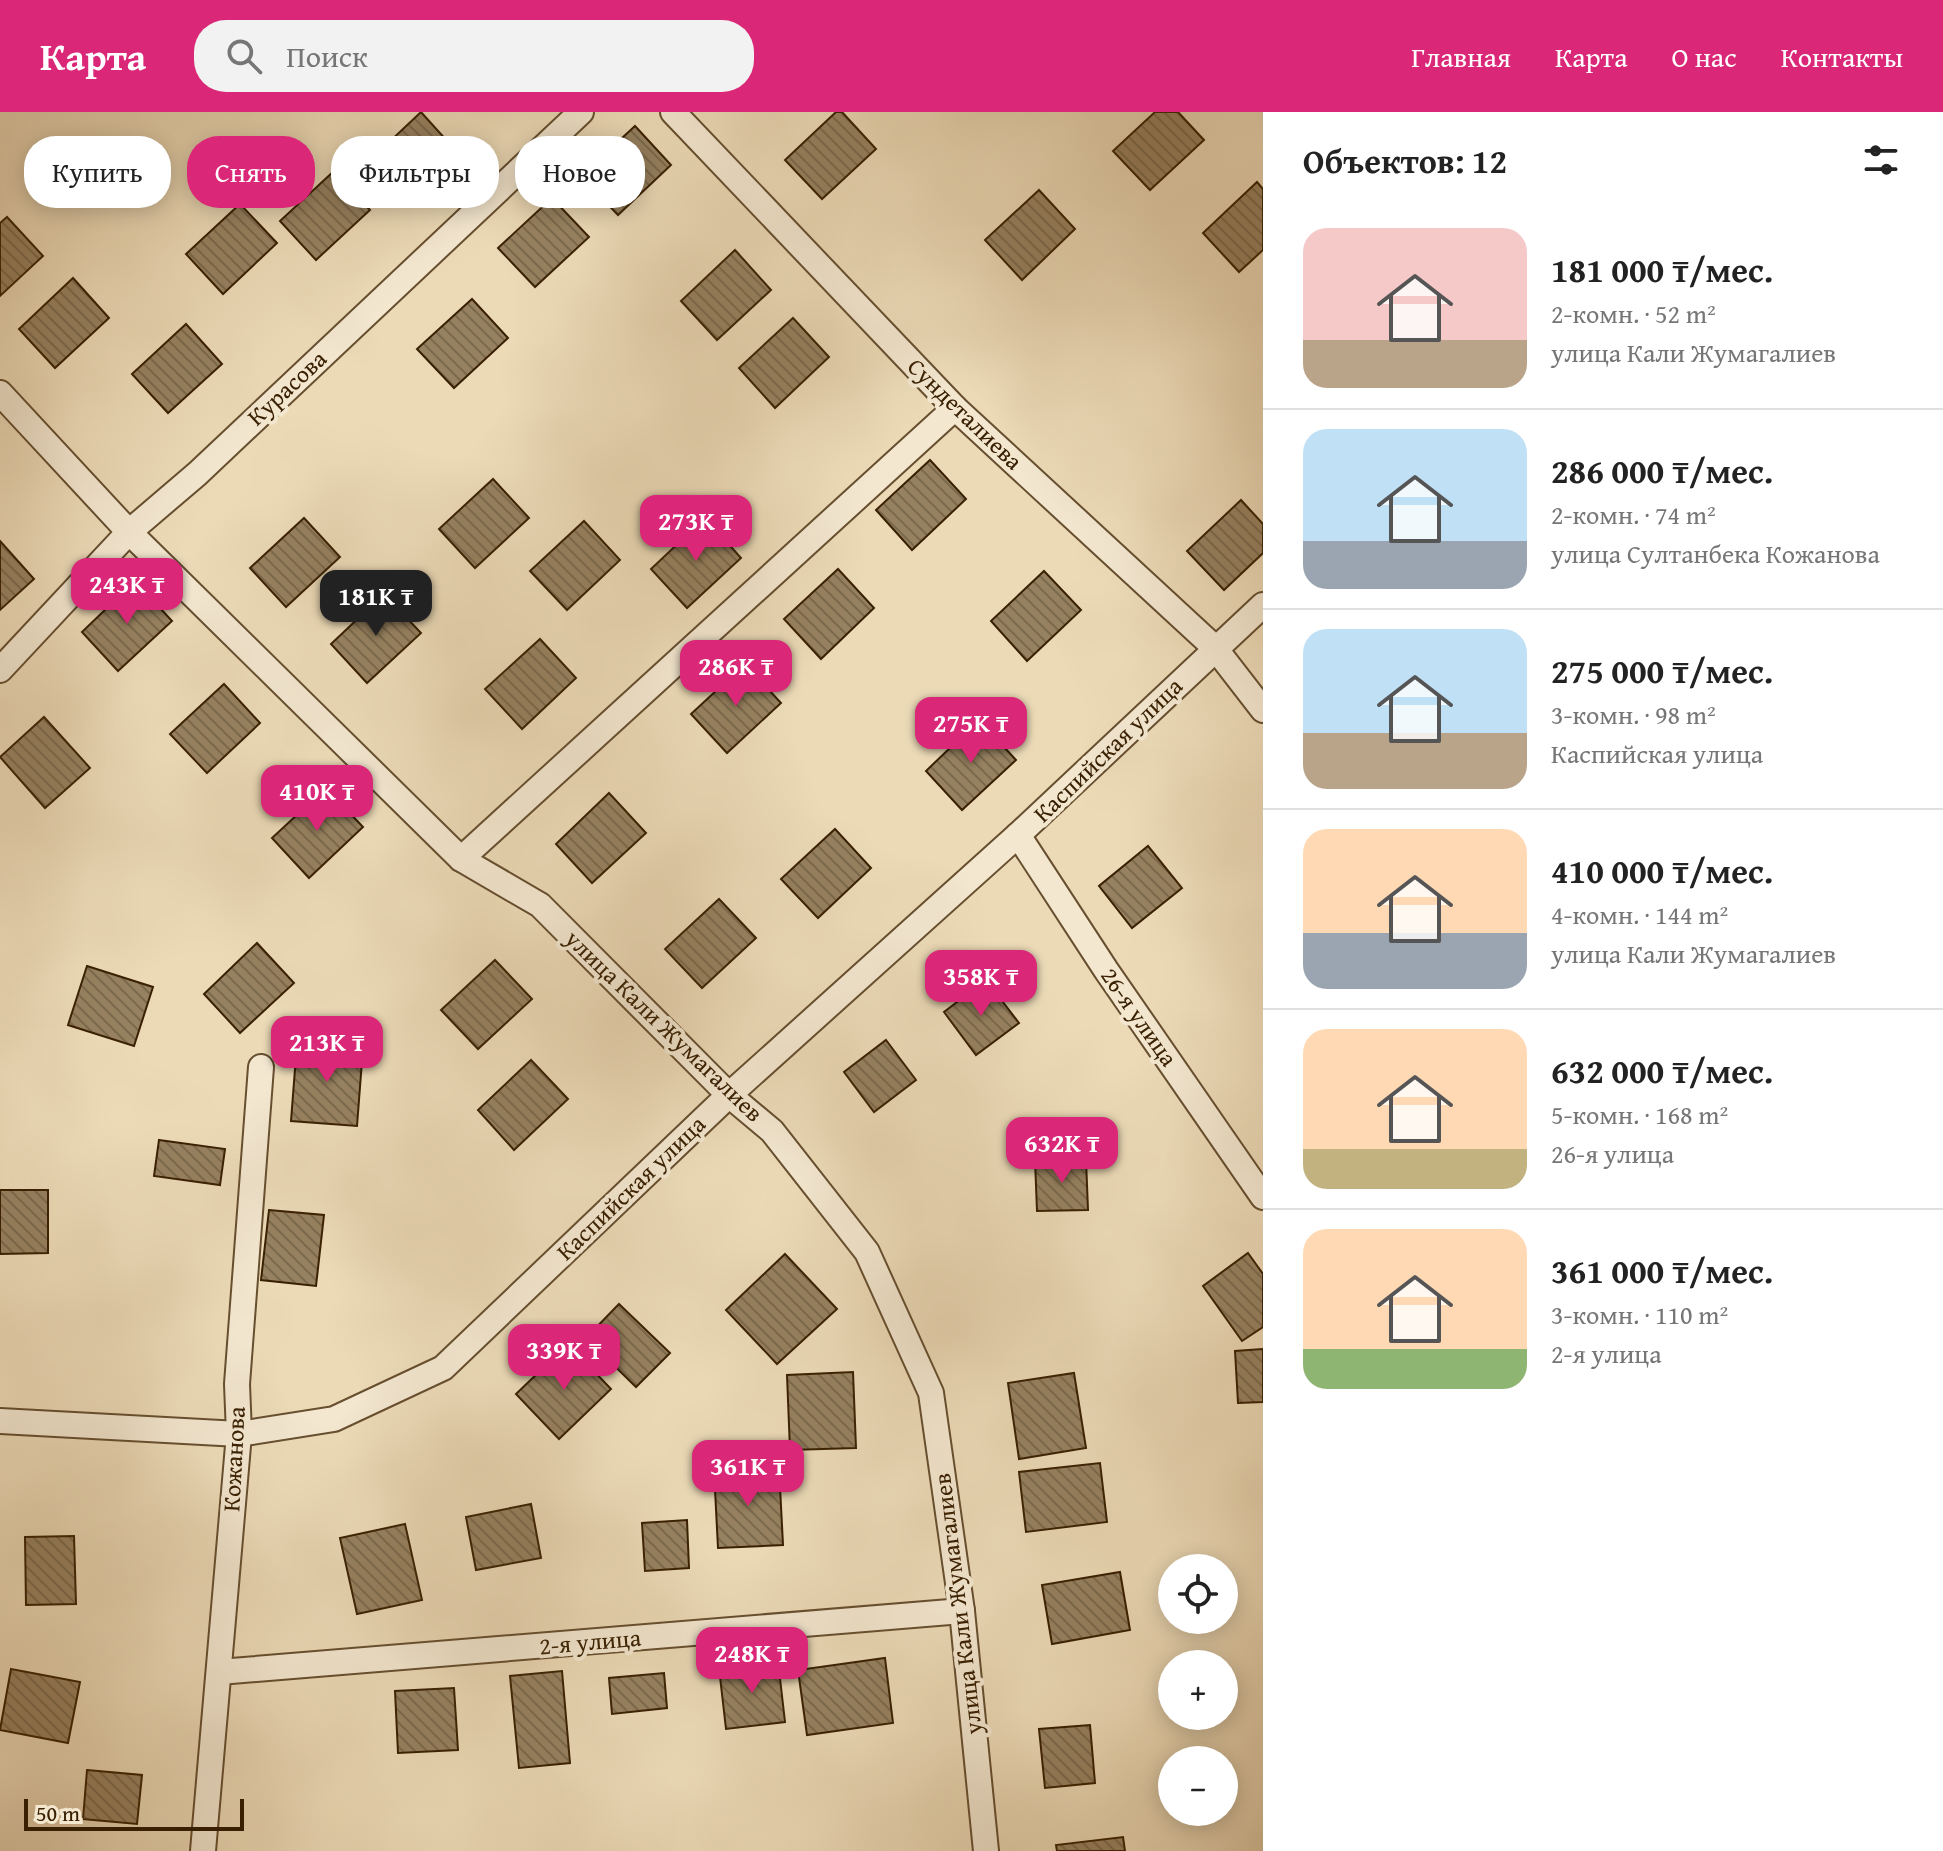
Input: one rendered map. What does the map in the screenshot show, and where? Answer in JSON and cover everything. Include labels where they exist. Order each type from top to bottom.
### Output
[{"type":"street","name":"Курасова","points":[[0,670],[129,532],[197,474],[581,112]]},
{"type":"street","name":"Сундеталиева","points":[[673,112],[955,408],[1215,648],[1263,710]]},
{"type":"street","name":"улица Кали Жумагалиев","points":[[0,393],[129,532],[461,859],[540,905],[729,1095],[772,1131],[867,1252],[931,1393],[962,1611],[986,1851]]},
{"type":"street","points":[[461,859],[955,408]]},
{"type":"street","name":"Каспийская улица","points":[[0,1421],[239,1434],[334,1419],[443,1368],[729,1095],[1018,835],[1263,605]]},
{"type":"street","name":"26-я улица","points":[[1018,835],[1106,970],[1263,1197]]},
{"type":"street","name":"Кожанова","points":[[203,1851],[239,1434],[237,1384],[261,1067]]},
{"type":"street","name":"2-я улица","points":[[219,1672],[962,1611]]},
{"type":"building","points":[[421,112],[443,136],[396,136]]},
{"type":"building","points":[[836,112],[842,112],[876,149],[822,199],[785,160]]},
{"type":"building","points":[[1155,112],[1178,112],[1204,140],[1150,190],[1113,151]]},
{"type":"building","points":[[635,126],[644,136],[624,136]]},
{"type":"building","points":[[645,137],[671,165],[645,190]]},
{"type":"building","points":[[331,174],[331,208],[370,210],[316,260],[280,221],[294,208],[315,208],[315,189]]},
{"type":"building","points":[[1257,182],[1263,189],[1263,250],[1239,272],[1203,233]]},
{"type":"building","points":[[1039,190],[1075,229],[1022,280],[985,240]]},
{"type":"building","points":[[236,208],[244,208],[277,243],[223,294],[186,254]]},
{"type":"building","points":[[541,208],[561,208],[589,237],[535,287],[498,248]]},
{"type":"building","points":[[611,208],[625,208],[618,215]]},
{"type":"building","points":[[7,217],[43,256],[0,296],[0,223]]},
{"type":"building","points":[[735,250],[771,290],[717,340],[681,301]]},
{"type":"building","points":[[73,278],[109,318],[55,368],[19,329]]},
{"type":"building","points":[[472,299],[508,338],[454,388],[417,349]]},
{"type":"building","points":[[793,318],[829,357],[775,408],[739,368]]},
{"type":"building","points":[[186,324],[222,364],[168,413],[132,374]]},
{"type":"building","points":[[930,460],[966,499],[912,550],[876,510]]},
{"type":"building","points":[[493,479],[529,518],[475,568],[439,529]]},
{"type":"building","points":[[1241,500],[1263,524],[1263,553],[1224,590],[1187,551]]},
{"type":"building","points":[[304,518],[340,557],[286,607],[250,568]]},
{"type":"building","points":[[705,518],[741,558],[687,608],[651,569]]},
{"type":"building","points":[[584,521],[620,560],[567,610],[530,571]]},
{"type":"building","points":[[0,541],[34,579],[0,610]]},
{"type":"building","points":[[838,569],[874,608],[821,659],[784,619]]},
{"type":"building","points":[[1044,571],[1081,610],[1027,661],[991,621]]},
{"type":"building","points":[[135,581],[172,621],[118,671],[82,632]]},
{"type":"building","points":[[384,594],[421,633],[367,683],[331,644]]},
{"type":"building","points":[[540,639],[576,678],[522,729],[485,689]]},
{"type":"building","points":[[745,664],[781,703],[727,753],[691,714]]},
{"type":"building","points":[[224,684],[260,723],[207,773],[170,734]]},
{"type":"building","points":[[44,717],[90,768],[45,808],[0,757]]},
{"type":"building","points":[[979,720],[1016,760],[962,810],[926,771]]},
{"type":"building","points":[[326,788],[363,827],[309,878],[272,838]]},
{"type":"building","points":[[609,793],[646,833],[592,883],[556,844]]},
{"type":"building","points":[[835,829],[871,868],[818,918],[781,879]]},
{"type":"building","points":[[1148,846],[1182,888],[1132,928],[1099,886]]},
{"type":"building","points":[[719,899],[756,938],[702,988],[665,949]]},
{"type":"building","points":[[257,943],[294,983],[240,1033],[204,994]]},
{"type":"building","points":[[495,960],[532,999],[478,1049],[441,1010]]},
{"type":"building","points":[[87,966],[153,987],[134,1046],[68,1025]]},
{"type":"building","points":[[986,980],[1019,1023],[976,1055],[944,1012]]},
{"type":"building","points":[[886,1040],[916,1080],[874,1112],[844,1072]]},
{"type":"building","points":[[297,1043],[363,1048],[357,1126],[291,1121]]},
{"type":"building","points":[[531,1060],[568,1099],[514,1150],[478,1110]]},
{"type":"building","points":[[159,1140],[225,1149],[220,1185],[154,1176]]},
{"type":"building","points":[[1086,1159],[1088,1210],[1037,1211],[1035,1160]]},
{"type":"building","points":[[0,1190],[48,1190],[48,1253],[0,1254]]},
{"type":"building","points":[[269,1210],[324,1215],[316,1286],[261,1280]]},
{"type":"building","points":[[1248,1253],[1263,1274],[1263,1327],[1242,1341],[1203,1286]]},
{"type":"building","points":[[785,1254],[837,1309],[777,1364],[726,1310]]},
{"type":"building","points":[[619,1304],[670,1353],[636,1387],[586,1338]]},
{"type":"building","points":[[568,1344],[611,1389],[559,1439],[516,1394]]},
{"type":"building","points":[[1263,1349],[1263,1402],[1238,1403],[1235,1351]]},
{"type":"building","points":[[853,1372],[856,1448],[790,1450],[787,1375]]},
{"type":"building","points":[[1074,1373],[1086,1448],[1019,1459],[1008,1383]]},
{"type":"building","points":[[1100,1463],[1107,1522],[1026,1532],[1019,1472]]},
{"type":"building","points":[[779,1467],[783,1545],[718,1548],[714,1470]]},
{"type":"building","points":[[531,1504],[541,1558],[476,1570],[466,1517]]},
{"type":"building","points":[[687,1520],[689,1568],[645,1571],[642,1523]]},
{"type":"building","points":[[405,1524],[422,1600],[357,1614],[340,1538]]},
{"type":"building","points":[[74,1536],[76,1604],[26,1605],[25,1537]]},
{"type":"building","points":[[1120,1572],[1130,1630],[1052,1644],[1042,1585]]},
{"type":"building","points":[[885,1658],[893,1723],[807,1735],[798,1670]]},
{"type":"building","points":[[778,1661],[785,1722],[726,1729],[719,1668]]},
{"type":"building","points":[[11,1669],[80,1682],[68,1743],[0,1730]]},
{"type":"building","points":[[562,1671],[570,1763],[519,1768],[510,1676]]},
{"type":"building","points":[[664,1673],[667,1708],[612,1714],[609,1678]]},
{"type":"building","points":[[454,1688],[458,1750],[398,1753],[395,1691]]},
{"type":"building","points":[[1090,1725],[1095,1783],[1045,1788],[1039,1729]]},
{"type":"building","points":[[87,1770],[142,1775],[137,1824],[83,1819]]},
{"type":"building","points":[[1123,1837],[1125,1851],[1057,1851],[1056,1845]]}]
